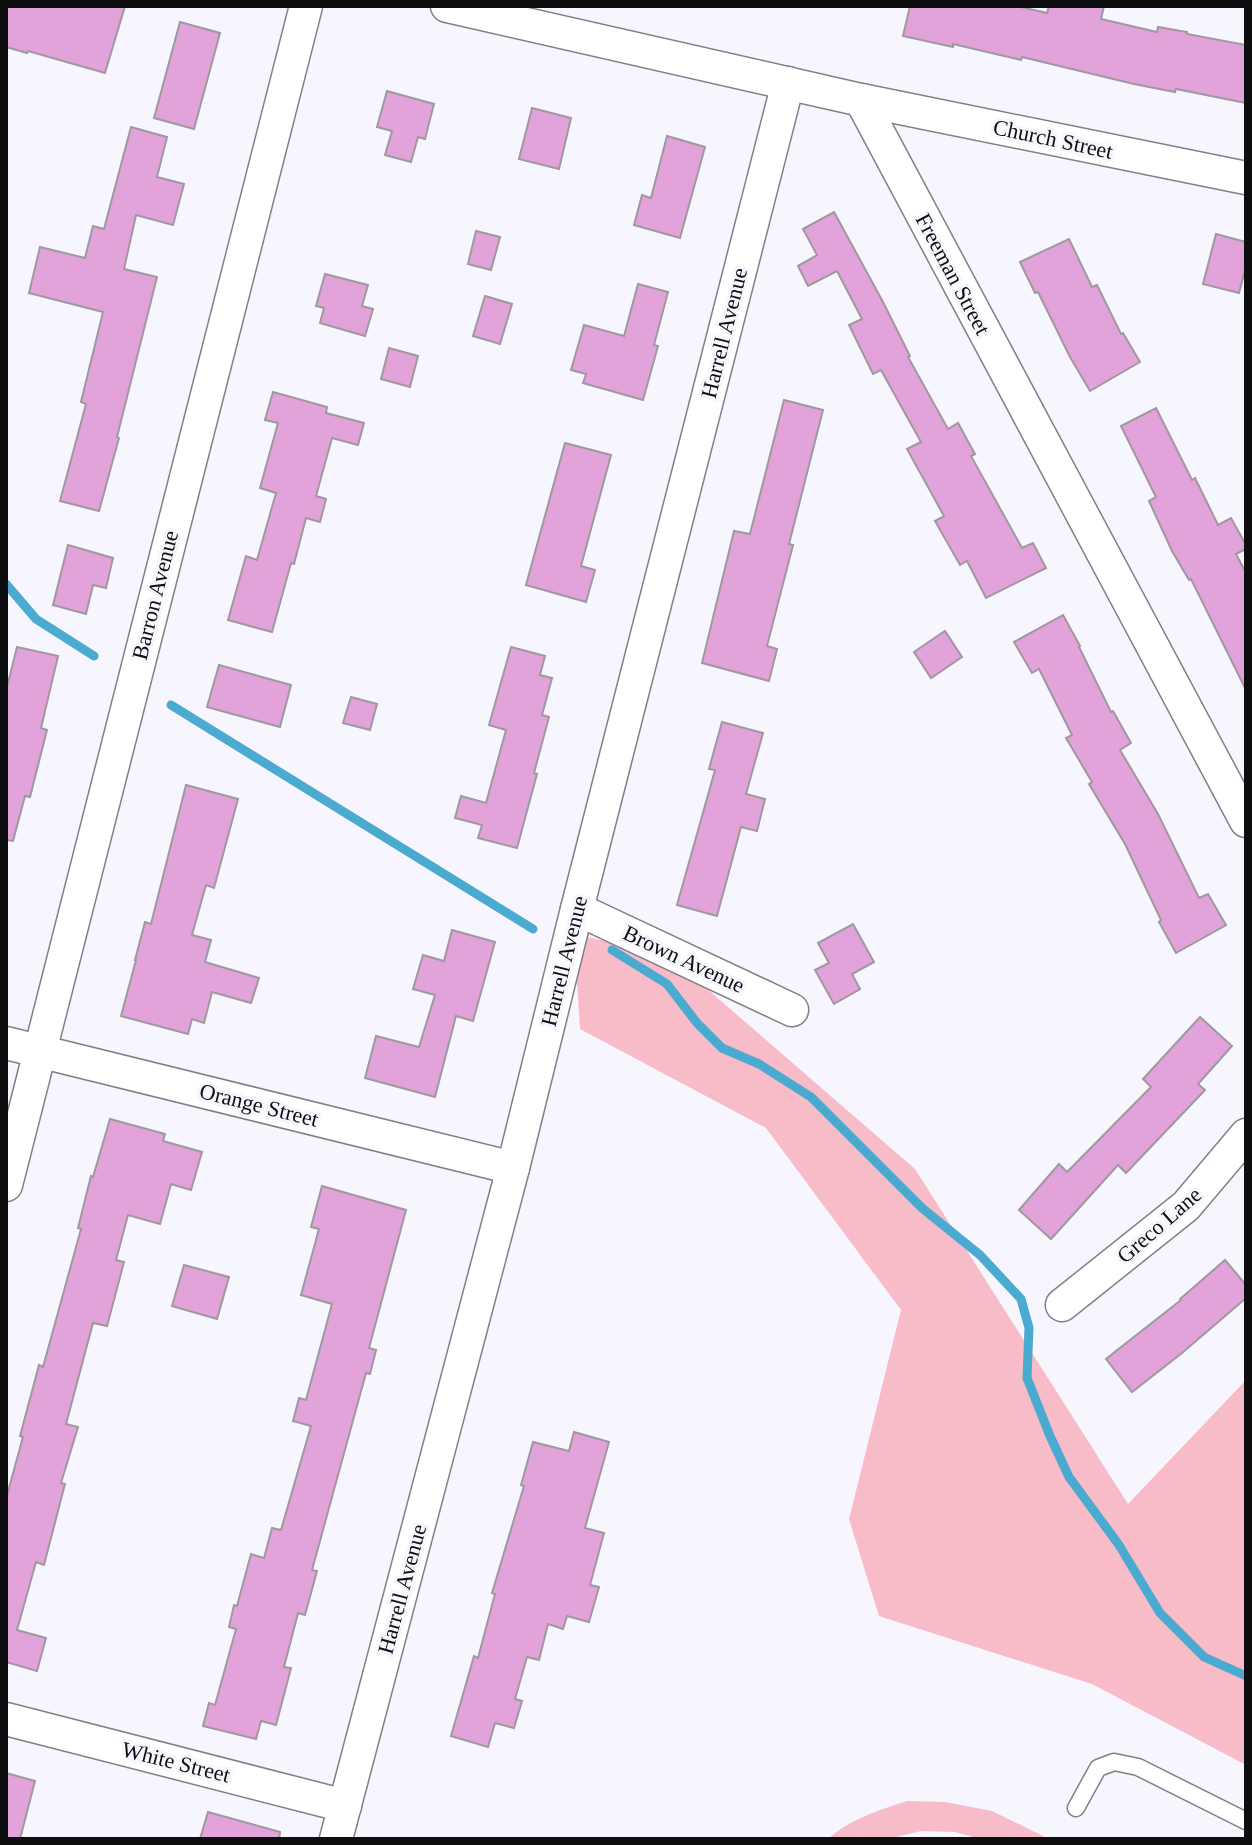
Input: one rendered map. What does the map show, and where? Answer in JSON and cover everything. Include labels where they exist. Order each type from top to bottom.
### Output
[{"type":"street","name":"Barron Avenue","points":[[6,1185],[306,6]]},
{"type":"street","points":[[447,6],[861,100]]},
{"type":"street","name":"Harrell Avenue","points":[[336,1839],[513,1168],[788,83]]},
{"type":"street","name":"Church Street","points":[[861,100],[1246,178]]},
{"type":"street","name":"Freeman Street","points":[[861,100],[1246,821]]},
{"type":"street","name":"Brown Avenue","points":[[577,909],[792,1010]]},
{"type":"street","name":"Orange Street","points":[[6,1043],[513,1168]]},
{"type":"street","name":"Greco Lane","points":[[1062,1305],[1186,1206],[1246,1135]]},
{"type":"street","name":"White Street","points":[[6,1719],[345,1806]]},
{"type":"lane","points":[[1076,1808],[1098,1768],[1114,1762],[1138,1767],[1246,1821]]},
{"type":"shaded area","points":[[574,934],[668,955],[915,1169],[1128,1504],[1246,1380],[1246,1765],[1092,1684],[879,1616],[849,1519],[901,1310],[766,1128],[580,1029]]},
{"type":"shaded area","points":[[907,1801],[945,1802],[992,1811],[1049,1839],[980,1839],[955,1832],[921,1831],[888,1839],[828,1839],[855,1821]]},
{"type":"building","points":[[6,6],[125,6],[105,73],[6,47]]},
{"type":"building","points":[[910,6],[1017,6],[1047,13],[1049,6],[1104,6],[1101,19],[1157,32],[1158,27],[1246,45],[1246,103],[1134,84],[1022,57],[1021,60],[903,36]]},
{"type":"building","points":[[180,22],[220,33],[194,129],[154,118]]},
{"type":"building","points":[[387,91],[434,104],[425,139],[418,137],[411,162],[385,155],[392,131],[377,127]]},
{"type":"building","points":[[532,108],[571,118],[559,169],[519,159]]},
{"type":"building","points":[[131,127],[167,137],[157,177],[184,184],[173,225],[136,215],[124,269],[157,277],[99,511],[60,501],[86,404],[81,402],[103,312],[29,293],[40,247],[85,258],[93,226],[104,229]]},
{"type":"building","points":[[667,136],[705,147],[680,238],[634,225],[642,195],[651,198]]},
{"type":"building","points":[[834,212],[948,429],[958,423],[975,454],[971,456],[1022,548],[1033,543],[1046,568],[986,598],[967,561],[960,565],[935,521],[944,516],[907,449],[921,442],[881,370],[873,374],[849,325],[862,319],[837,271],[808,286],[798,266],[817,255],[803,229]]},
{"type":"building","points":[[476,231],[500,237],[491,270],[468,264]]},
{"type":"building","points":[[1216,234],[1246,242],[1246,266],[1239,293],[1203,284]]},
{"type":"building","points":[[1069,239],[1092,287],[1097,285],[1121,334],[1140,362],[1090,391],[1020,262]]},
{"type":"building","points":[[325,274],[368,285],[362,306],[373,309],[365,336],[320,323],[324,308],[316,306]]},
{"type":"building","points":[[638,284],[668,292],[654,345],[658,346],[643,400],[583,383],[586,374],[571,370],[584,325],[624,336]]},
{"type":"building","points":[[485,296],[512,304],[500,344],[473,336]]},
{"type":"building","points":[[389,348],[418,356],[410,387],[381,379]]},
{"type":"building","points":[[273,392],[327,407],[326,413],[364,423],[358,445],[332,438],[316,496],[326,499],[320,522],[306,518],[272,632],[228,620],[246,556],[257,560],[276,493],[260,488],[278,423],[265,420]]},
{"type":"building","points":[[784,400],[823,410],[767,646],[777,649],[769,681],[702,663],[734,531],[750,534]]},
{"type":"building","points":[[1156,408],[1218,525],[1231,518],[1246,545],[1246,549],[1236,554],[1246,573],[1246,690],[1191,579],[1172,551],[1149,501],[1156,497],[1121,426]]},
{"type":"building","points":[[565,443],[611,455],[581,566],[595,570],[586,602],[526,585]]},
{"type":"building","points":[[68,545],[113,558],[106,588],[93,585],[86,614],[53,605]]},
{"type":"building","points":[[1063,615],[1111,712],[1131,743],[1120,750],[1158,814],[1199,898],[1208,894],[1226,925],[1176,953],[1125,844],[1066,738],[1072,735],[1039,669],[1032,673],[1014,642]]},
{"type":"building","points":[[945,631],[962,657],[931,678],[914,652]]},
{"type":"building","points":[[17,647],[58,656],[41,728],[47,730],[30,797],[25,796],[13,841],[6,840],[6,691]]},
{"type":"building","points":[[511,647],[545,656],[540,675],[552,678],[542,715],[549,717],[517,848],[478,838],[482,825],[455,818],[461,796],[486,803],[506,730],[489,725]]},
{"type":"building","points":[[219,665],[291,685],[280,727],[207,707]]},
{"type":"building","points":[[351,697],[377,704],[370,730],[343,723]]},
{"type":"building","points":[[722,722],[763,733],[746,794],[765,799],[757,831],[741,827],[717,916],[677,905],[715,770],[709,769]]},
{"type":"building","points":[[186,785],[238,799],[214,888],[206,885],[192,935],[211,940],[205,962],[259,978],[251,1003],[212,992],[204,1023],[192,1019],[188,1034],[121,1016],[145,922],[151,924]]},
{"type":"building","points":[[853,924],[874,962],[852,974],[860,989],[834,1004],[815,970],[829,963],[818,943]]},
{"type":"building","points":[[452,930],[495,942],[473,1021],[456,1016],[435,1097],[365,1078],[376,1036],[419,1047],[435,995],[413,989],[423,955],[444,961]]},
{"type":"building","points":[[1200,1017],[1232,1046],[1198,1084],[1205,1090],[1126,1173],[1118,1165],[1051,1239],[1019,1210],[1059,1164],[1067,1172],[1151,1087],[1143,1079]]},
{"type":"building","points":[[110,1119],[165,1134],[163,1141],[202,1152],[191,1190],[171,1184],[160,1224],[128,1215],[116,1260],[124,1262],[107,1326],[93,1323],[66,1424],[78,1427],[61,1483],[65,1484],[44,1565],[36,1562],[17,1630],[46,1638],[37,1671],[6,1662],[6,1499],[39,1365],[43,1367],[81,1229],[78,1228],[91,1176]]},
{"type":"building","points":[[322,1186],[406,1210],[369,1348],[376,1350],[370,1374],[366,1373],[312,1570],[317,1571],[305,1615],[298,1613],[284,1667],[291,1668],[276,1725],[261,1721],[256,1739],[203,1726],[209,1703],[215,1705],[236,1629],[229,1627],[234,1605],[237,1606],[251,1554],[264,1558],[272,1528],[281,1530],[311,1426],[293,1421],[299,1398],[306,1400],[332,1304],[301,1295],[319,1229],[311,1227]]},
{"type":"building","points":[[1225,1260],[1246,1285],[1246,1298],[1132,1392],[1106,1359],[1181,1300]]},
{"type":"building","points":[[184,1265],[229,1277],[217,1319],[172,1306]]},
{"type":"building","points":[[574,1432],[609,1442],[585,1528],[604,1533],[590,1585],[599,1587],[589,1622],[567,1616],[563,1629],[548,1624],[539,1660],[527,1657],[515,1699],[522,1701],[514,1728],[495,1723],[488,1747],[451,1736],[474,1656],[478,1658],[495,1594],[492,1593],[524,1486],[521,1485],[533,1442],[569,1451]]},
{"type":"building","points":[[6,1773],[35,1781],[20,1839],[6,1839]]},
{"type":"building","points":[[208,1812],[280,1832],[279,1839],[200,1839]]},
{"type":"waterway","points":[[6,584],[36,619],[94,656]]},
{"type":"waterway","points":[[171,705],[533,929]]},
{"type":"waterway","points":[[612,950],[667,984],[697,1023],[722,1048],[759,1064],[811,1097],[922,1208],[980,1255],[1021,1299],[1029,1328],[1027,1378],[1069,1477],[1119,1545],[1160,1613],[1204,1657],[1246,1676]]}]
